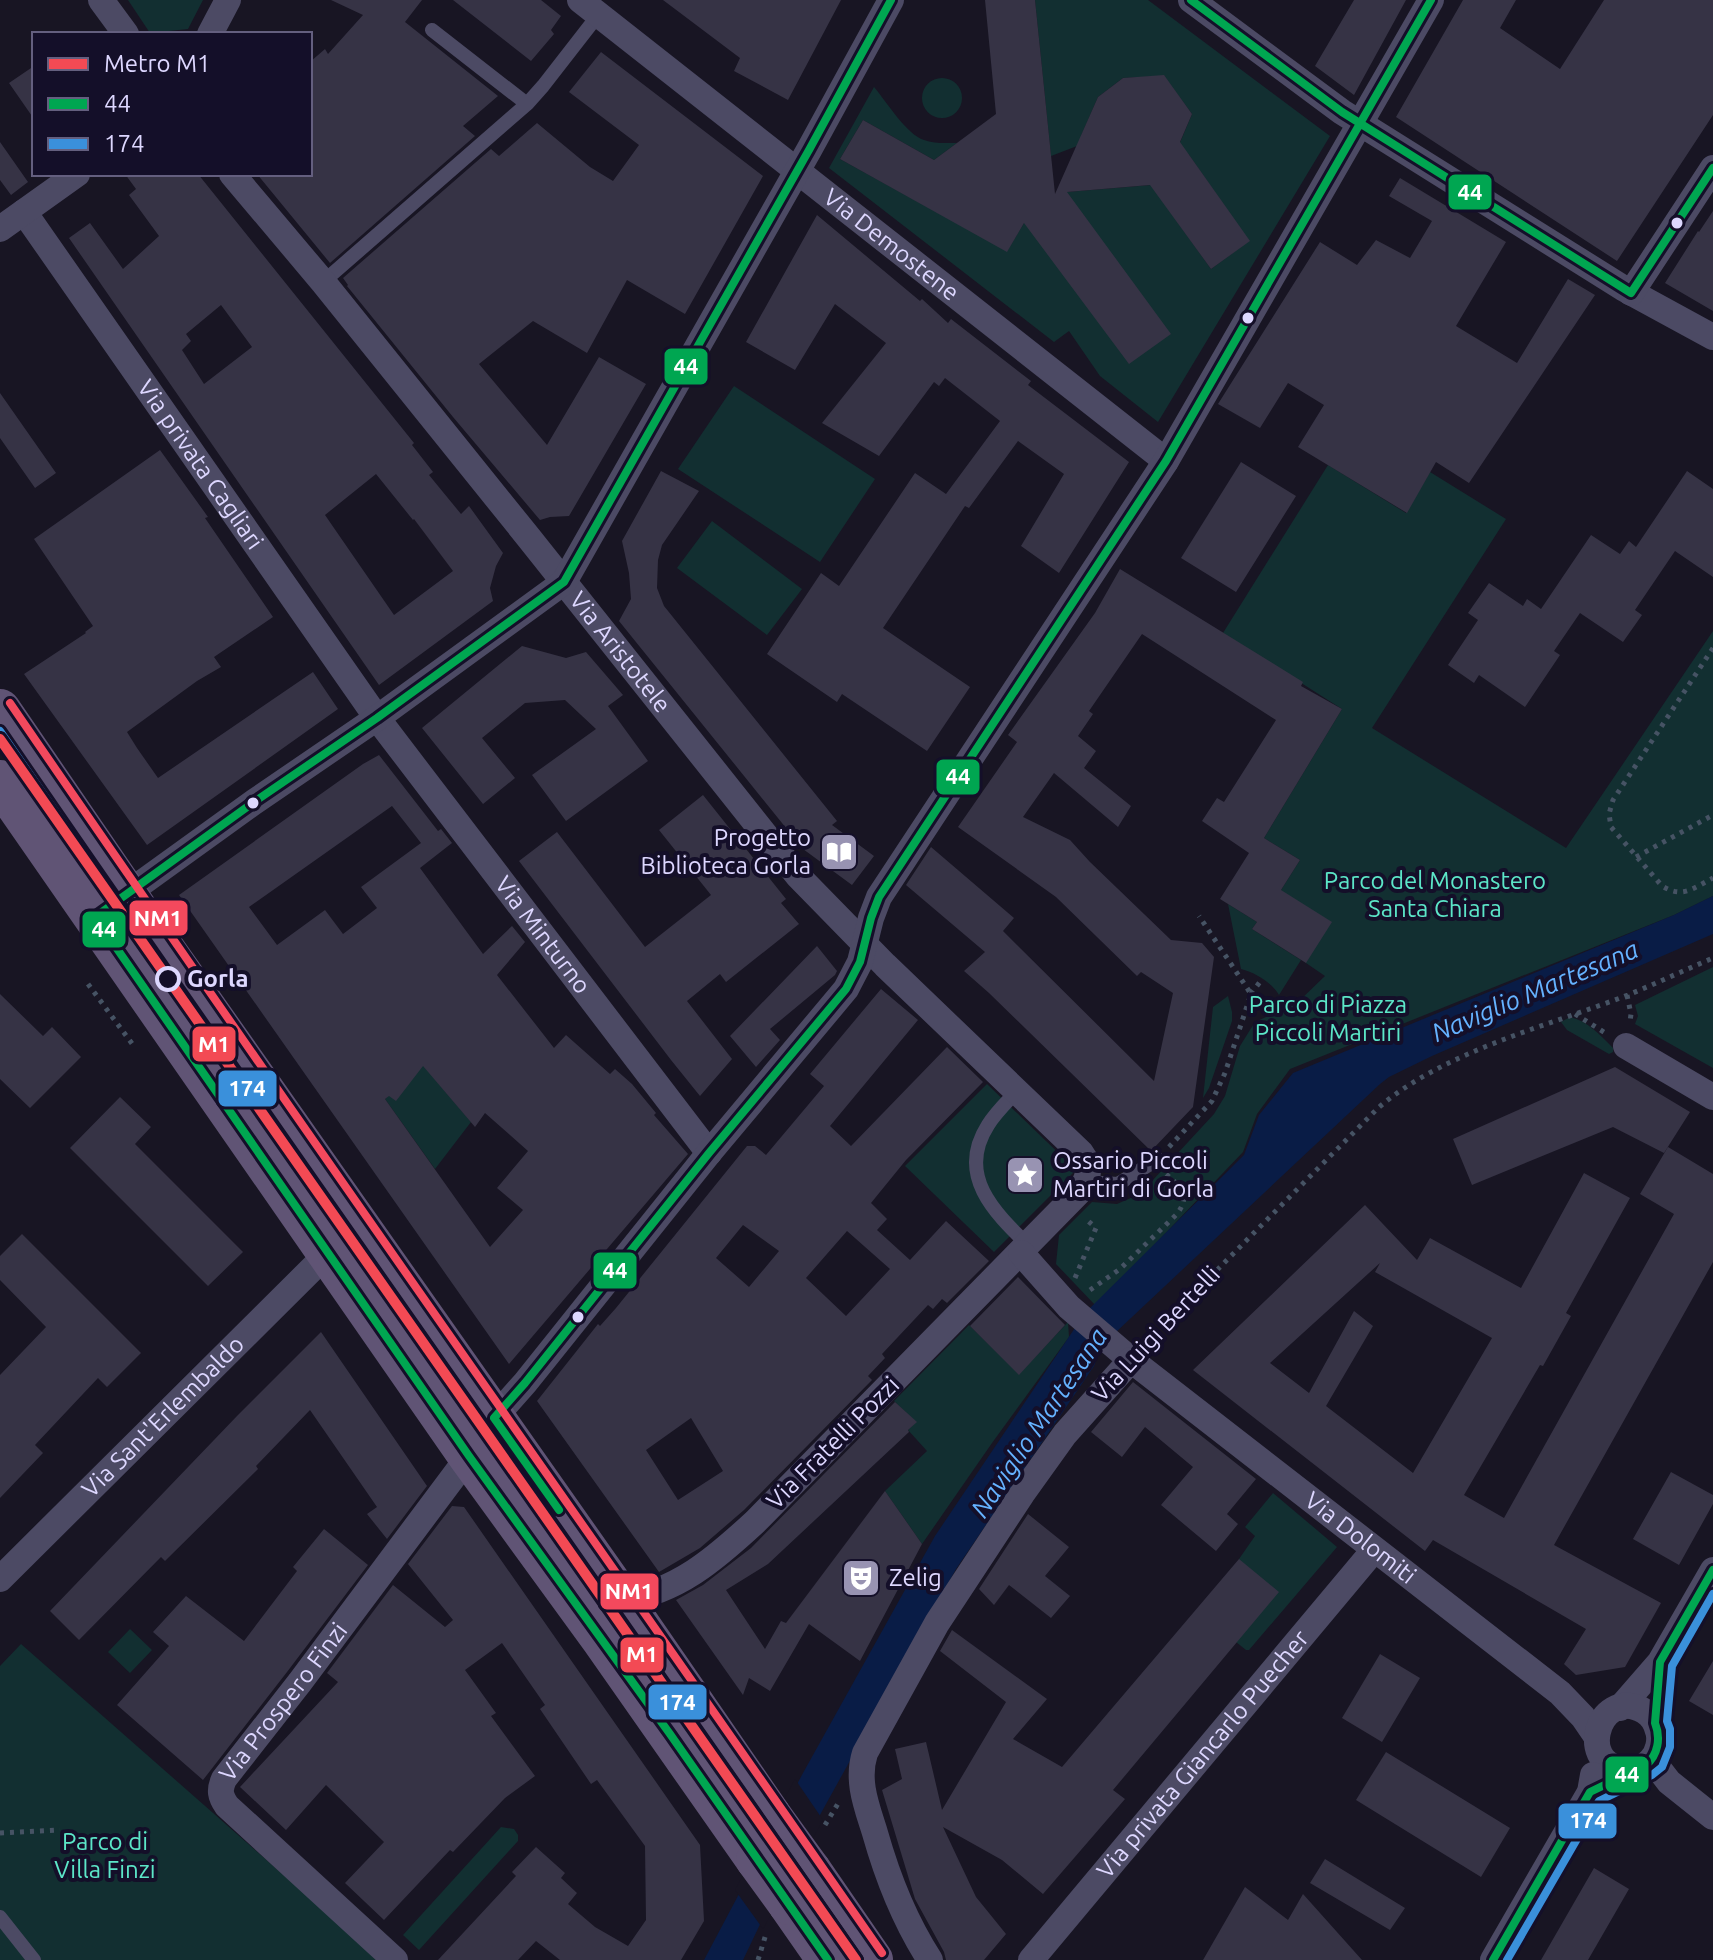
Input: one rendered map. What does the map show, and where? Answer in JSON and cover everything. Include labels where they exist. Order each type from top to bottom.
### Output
[{"type":"main road","points":[[0,710],[111,905],[327,1254],[469,1456],[577,1571],[622,1600],[770,1815],[788,1903],[872,1960]]},
{"type":"main road","points":[[0,781],[111,905],[159,942],[494,1418],[577,1571],[757,1860],[828,1960]]},
{"type":"main road","points":[[469,1456],[494,1418]]},
{"type":"street","points":[[101,0],[125,32]]},
{"type":"street","points":[[211,32],[228,0]]},
{"type":"street","points":[[111,905],[564,582],[891,0]]},
{"type":"street","points":[[1191,0],[1361,123],[1631,293],[1713,337]]},
{"type":"street","points":[[494,1418],[709,1153],[840,998],[860,962],[874,907],[885,887],[1166,461],[1431,0]]},
{"type":"street","name":"Via Demostene","points":[[589,7],[1166,461]]},
{"type":"street","points":[[1631,293],[1713,168]]},
{"type":"street","points":[[0,229],[74,176]]},
{"type":"street","name":"Via Aristotele","points":[[234,176],[323,282],[793,870],[828,909],[1084,1157],[1089,1172],[1086,1182]]},
{"type":"street","name":"Via privata Cagliari","points":[[24,212],[377,718]]},
{"type":"street","name":"Via Minturno","points":[[377,718],[709,1153]]},
{"type":"street","points":[[1626,1046],[1713,1097]]},
{"type":"street","name":"Via Fratelli Pozzi","points":[[622,1600],[666,1588],[730,1544],[1024,1249],[1086,1182]]},
{"type":"street","name":"Via Dolomiti","points":[[1024,1249],[1077,1300],[1123,1354],[1560,1693],[1583,1717],[1597,1741],[1602,1758],[1622,1770],[1645,1764],[1713,1817]]},
{"type":"street","name":"Via Sant'Erlembaldo","points":[[0,1579],[327,1254]]},
{"type":"street","name":"Via Luigi Bertelli","points":[[930,1960],[906,1919],[882,1857],[862,1790],[861,1767],[865,1753],[937,1623],[1022,1494],[1123,1354]]},
{"type":"street","name":"Via Prospero Finzi","points":[[395,1960],[227,1806],[221,1787],[469,1456]]},
{"type":"street","name":"Via privata Giancarlo Puecher","points":[[1031,1960],[1374,1550]]},
{"type":"street","points":[[1620,1708],[1660,1662],[1713,1570]]},
{"type":"street","points":[[1590,1792],[1645,1764],[1658,1746],[1655,1723],[1660,1662]]},
{"type":"street","points":[[1493,1960],[1590,1792],[1601,1721],[1606,1715],[1628,1707],[1643,1710],[1655,1723]]},
{"type":"lane","points":[[323,282],[527,104],[589,7]]},
{"type":"lane","points":[[432,30],[527,104]]},
{"type":"lane","points":[[1008,1082],[983,1133],[978,1147],[977,1168],[979,1183],[989,1203],[1024,1249]]},
{"type":"lane","points":[[1086,1182],[1118,1184],[1156,1161]]},
{"type":"lane","points":[[372,1317],[405,1293]]},
{"type":"lane","points":[[0,1917],[34,1960]]},
{"type":"path","points":[[1713,648],[1613,800],[1609,814],[1611,827],[1662,886],[1680,894],[1713,878]]},
{"type":"path","points":[[1636,857],[1713,815]]},
{"type":"path","points":[[1199,916],[1251,994]]},
{"type":"path","name":"Via Luigi Bertelli","points":[[1123,1354],[1220,1267],[1369,1117],[1404,1087],[1475,1052],[1627,995],[1713,958]]},
{"type":"path","points":[[1077,1300],[1120,1269],[1183,1205],[1185,1199],[1178,1184],[1156,1161],[1212,1101],[1225,1073],[1251,994],[1262,979]]},
{"type":"path","points":[[88,984],[133,1045]]},
{"type":"path","points":[[1069,1203],[1096,1228],[1072,1284]]},
{"type":"path","points":[[0,1833],[60,1830]]},
{"type":"path","points":[[758,1960],[788,1903]]},
{"type":"green space","points":[[128,0],[203,0],[188,29],[149,32]]},
{"type":"green space","points":[[1035,0],[1148,0],[1330,136],[1158,422],[1100,376],[1069,331],[1054,342],[829,168],[874,87],[917,137],[932,142],[957,143],[934,160],[863,120],[840,159],[1007,251],[1024,223],[1067,192],[1151,185],[1211,269],[1249,241],[1189,155],[1176,152],[1192,114],[1164,76],[1123,78],[1098,97],[1081,136],[1085,143],[1051,156]]},
{"type":"green space","points":[[942,78],[956,84],[962,98],[956,112],[942,118],[928,112],[922,98],[928,84]]},
{"type":"green space","points":[[734,386],[875,479],[820,562],[678,469]]},
{"type":"green space","points":[[1328,465],[1406,513],[1430,472],[1506,519],[1372,728],[1566,848],[1713,631],[1713,896],[1674,915],[1290,1069],[1257,1114],[1243,1152],[1096,1306],[1056,1264],[1059,1235],[1092,1202],[1117,1204],[1140,1194],[1214,1114],[1225,1096],[1240,1046],[1255,1022],[1297,1003],[1325,976],[1306,963],[1281,890],[1300,860],[1264,838],[1342,709],[1223,633]]},
{"type":"green space","points":[[712,521],[802,589],[767,635],[677,568]]},
{"type":"green space","points":[[1228,904],[1257,922],[1252,929],[1301,960],[1279,995],[1263,979],[1241,969]]},
{"type":"green space","points":[[1713,967],[1713,1068],[1635,1024],[1638,1016],[1635,1005]]},
{"type":"green space","points":[[1228,996],[1232,1021],[1203,1098],[1213,1007]]},
{"type":"green space","points":[[1570,1017],[1593,1029],[1613,1048],[1613,1052],[1609,1054],[1567,1030],[1561,1022]]},
{"type":"green space","points":[[423,1065],[471,1122],[435,1169],[385,1099]]},
{"type":"green space","points":[[987,1084],[1076,1170],[994,1252],[905,1166]]},
{"type":"green space","points":[[1068,1322],[1069,1337],[922,1544],[885,1491],[927,1451],[908,1430],[916,1422],[894,1401],[969,1325],[1019,1374]]},
{"type":"green space","points":[[1273,1493],[1337,1547],[1246,1650],[1236,1642],[1239,1559],[1255,1536],[1245,1527]]},
{"type":"green space","points":[[130,1629],[152,1650],[130,1673],[108,1652]]},
{"type":"green space","name":"Parco di Villa Finzi","points":[[21,1644],[380,1960],[0,1960],[0,1666]]},
{"type":"green space","points":[[501,1827],[514,1829],[518,1841],[419,1950],[403,1935]]},
{"type":"water","name":"Naviglio Martesana","points":[[1713,896],[1713,934],[1389,1077],[1115,1333],[1100,1350],[1094,1366],[956,1569],[763,1918],[743,1960],[704,1960],[803,1773],[935,1536],[1085,1313],[1244,1155],[1259,1115],[1293,1073]]},
{"type":"pier","points":[[795,1779],[823,1820],[763,1929],[735,1890]]},
{"type":"building","points":[[331,0],[422,0],[405,22],[498,96],[463,126],[475,136],[330,263],[259,176],[312,176],[312,60],[325,49],[328,54],[363,15]]},
{"type":"building","points":[[453,0],[541,0],[561,16],[551,30],[554,34],[531,61]]},
{"type":"building","points":[[663,0],[841,0],[788,100],[734,71],[740,58]]},
{"type":"building","points":[[985,0],[1035,0],[1055,194],[1098,97],[1123,78],[1164,75],[1192,114],[1180,142],[1250,241],[1211,269],[1150,185],[1067,192],[1171,334],[1129,364],[1024,223],[1007,252],[840,159],[863,120],[934,160],[996,114]]},
{"type":"building","points":[[1354,0],[1406,0],[1354,95],[1315,66]]},
{"type":"building","points":[[1463,0],[1516,0],[1500,28],[1560,69],[1604,0],[1713,0],[1713,115],[1617,261],[1396,117]]},
{"type":"building","points":[[601,52],[763,176],[685,314],[627,280],[587,353],[533,321],[479,364],[547,445],[599,357],[646,384],[569,516],[540,520],[453,417],[343,278],[491,149],[499,156],[537,123],[590,167],[613,181],[639,145],[569,92]]},
{"type":"building","points":[[32,67],[32,116],[9,83]]},
{"type":"building","points":[[0,142],[28,182],[11,195],[0,180]]},
{"type":"building","points":[[126,176],[200,176],[414,443],[412,445],[433,472],[429,475],[461,514],[469,506],[503,553],[490,588],[493,601],[379,685],[69,238],[90,223],[123,269],[159,236],[129,195],[136,189]],"holes":[[[221,305],[252,347],[204,384],[182,350],[191,341],[186,334]],[[376,474],[453,571],[394,615],[325,515]]]},
{"type":"building","points":[[1400,178],[1506,242],[1456,326],[1517,363],[1568,279],[1595,295],[1469,483],[1436,462],[1407,513],[1298,447],[1324,405],[1288,383],[1260,428],[1218,404],[1320,242],[1357,265],[1376,240],[1410,258],[1432,221],[1389,196]]},
{"type":"building","points":[[1713,211],[1713,311],[1665,283]]},
{"type":"building","points":[[817,215],[920,301],[922,299],[948,323],[951,319],[1031,381],[1028,385],[1129,462],[1059,573],[1021,546],[1064,474],[1018,441],[969,508],[965,506],[883,628],[970,687],[927,751],[842,694],[837,702],[767,654],[821,573],[839,586],[915,473],[946,494],[1000,421],[945,378],[939,386],[934,382],[879,456],[822,423],[886,343],[835,304],[795,370],[746,342]]},
{"type":"building","points":[[0,393],[56,473],[35,488],[0,438]]},
{"type":"building","points":[[160,450],[273,617],[214,657],[221,667],[127,732],[137,748],[158,778],[313,672],[338,709],[147,845],[24,674],[93,626],[34,539]]},
{"type":"building","points":[[1241,462],[1296,496],[1236,592],[1181,558]]},
{"type":"building","points":[[661,471],[699,491],[662,545],[657,588],[664,606],[837,821],[832,825],[874,856],[852,885],[803,849],[619,621],[631,599],[622,541]]},
{"type":"building","points":[[1687,471],[1713,489],[1713,577],[1675,551],[1635,610],[1642,615],[1623,642],[1580,613],[1554,651],[1560,655],[1525,707],[1479,675],[1474,683],[1448,665],[1478,620],[1468,613],[1489,583],[1523,606],[1527,599],[1541,609],[1591,535],[1620,554],[1629,541],[1636,547]]},
{"type":"building","points":[[1120,569],[1303,682],[1301,686],[1342,709],[1264,838],[1300,860],[1281,890],[1332,922],[1306,963],[1252,929],[1257,922],[1220,899],[1249,853],[1202,821],[1217,798],[1224,802],[1276,720],[1142,634],[1089,711],[1093,714],[1078,736],[1096,751],[1084,768],[1131,806],[1118,827],[1054,773],[1023,817],[1070,840],[1171,940],[1202,943],[1214,957],[1193,1107],[1151,1151],[964,971],[985,952],[906,885],[931,847],[1014,918],[1003,931],[1154,1081],[1173,993],[1141,972],[1137,976],[1056,897],[958,827],[1017,742],[1008,735],[1095,613]]},
{"type":"building","points":[[522,646],[566,658],[586,652],[623,695],[608,706],[648,761],[566,821],[532,775],[596,729],[565,700],[525,703],[482,738],[515,778],[483,804],[422,728]]},
{"type":"building","points":[[379,755],[438,831],[441,829],[452,843],[420,868],[483,954],[512,926],[525,942],[497,975],[554,1048],[566,1035],[610,1074],[615,1069],[632,1084],[688,1154],[509,1364],[179,895]],"holes":[[[392,806],[421,843],[361,887],[377,908],[343,934],[325,910],[277,945],[249,907]],[[423,1066],[475,1127],[485,1113],[528,1151],[497,1188],[523,1210],[490,1247],[385,1099],[389,1096],[396,1101]]]},
{"type":"building","points":[[703,795],[786,899],[781,903],[799,924],[726,982],[720,974],[687,1001],[732,1059],[700,1096],[519,861],[557,832],[645,947],[711,895],[659,830]]},
{"type":"building","points":[[817,946],[837,971],[835,975],[770,1029],[780,1040],[756,1067],[730,1036]]},
{"type":"building","points":[[881,989],[918,1020],[830,1126],[851,1146],[947,1047],[983,1082],[906,1160],[871,1203],[887,1219],[877,1230],[910,1260],[946,1221],[989,1261],[947,1303],[942,1299],[933,1309],[928,1305],[882,1354],[885,1358],[868,1376],[872,1380],[744,1510],[700,1548],[659,1572],[537,1401],[747,1146],[755,1146],[766,1155],[824,1086],[810,1074]],"holes":[[[743,1225],[779,1251],[749,1287],[716,1258]],[[847,1231],[890,1269],[846,1316],[806,1278]],[[691,1418],[723,1471],[678,1500],[646,1450]]]},
{"type":"building","points":[[0,994],[43,1036],[52,1027],[81,1057],[30,1108],[0,1079]]},
{"type":"building","points":[[1615,1067],[1690,1112],[1664,1153],[1613,1127],[1472,1185],[1453,1139]]},
{"type":"building","points":[[120,1097],[151,1127],[135,1144],[243,1252],[208,1286],[70,1148]]},
{"type":"building","points":[[1668,1147],[1713,1174],[1713,1262],[1554,1545],[1661,1603],[1625,1667],[1576,1675],[1564,1664],[1586,1629],[1433,1540],[1425,1551],[1193,1370],[1365,1205],[1417,1260],[1430,1238],[1521,1288],[1584,1173],[1630,1198],[1566,1313],[1571,1316],[1464,1495],[1504,1518],[1674,1214],[1640,1194]],"holes":[[[1380,1263],[1375,1272],[1492,1338],[1413,1473],[1326,1406],[1373,1326],[1354,1311],[1309,1393],[1270,1363]]]},
{"type":"building","points":[[22,1234],[141,1353],[107,1387],[98,1378],[35,1445],[43,1453],[0,1498],[0,1375],[46,1327],[0,1280],[0,1256]]},
{"type":"building","points":[[1018,1277],[1065,1325],[1019,1375],[970,1326]]},
{"type":"building","points":[[321,1332],[427,1486],[387,1539],[367,1514],[377,1507],[310,1410],[256,1466],[258,1469],[165,1561],[161,1557],[79,1640],[50,1611]]},
{"type":"building","points":[[1133,1382],[1256,1479],[1227,1514],[1238,1524],[1216,1551],[1161,1505],[1193,1467],[1145,1427],[1122,1457],[1091,1432]]},
{"type":"building","points":[[895,1402],[917,1422],[909,1432],[768,1564],[726,1590],[765,1649],[781,1621],[786,1623],[885,1491],[922,1544],[860,1661],[809,1624],[770,1691],[749,1678],[743,1695],[676,1600],[703,1585],[751,1548]]},
{"type":"building","points":[[1671,1472],[1713,1495],[1713,1504],[1679,1565],[1633,1539]]},
{"type":"building","points":[[452,1506],[464,1507],[700,1845],[704,1921],[681,1960],[560,1960],[536,1941],[518,1960],[438,1960],[516,1876],[512,1872],[536,1847],[565,1873],[561,1878],[577,1893],[568,1904],[595,1927],[628,1946],[646,1920],[645,1846],[597,1780],[591,1784],[540,1709],[545,1705],[502,1643],[465,1670],[496,1713],[491,1716],[535,1776],[505,1798],[453,1852],[450,1850],[384,1920],[345,1883],[384,1842],[326,1785],[286,1830],[240,1787],[338,1682],[327,1673],[393,1585],[445,1627],[453,1620],[408,1564]]},
{"type":"building","points":[[1028,1514],[1069,1547],[1045,1576],[1070,1596],[1051,1618],[1009,1585],[994,1605],[979,1589]]},
{"type":"building","points":[[324,1529],[368,1565],[203,1780],[117,1705],[169,1646],[153,1632],[186,1596],[244,1641],[297,1571],[293,1567]]},
{"type":"building","points":[[1239,1559],[1279,1592],[1113,1790],[1125,1799],[1043,1894],[1002,1860],[943,1827],[976,1897],[1006,1934],[984,1960],[946,1960],[915,1899],[882,1790],[902,1779],[895,1749],[926,1742],[942,1810],[1006,1702],[940,1651],[952,1630],[1047,1699],[1013,1739],[1062,1767]]},
{"type":"building","points":[[1380,1654],[1420,1678],[1382,1742],[1342,1718]]},
{"type":"building","points":[[1713,1661],[1713,1715],[1689,1701]]},
{"type":"building","points":[[1386,1752],[1510,1828],[1481,1877],[1356,1800]]},
{"type":"building","points":[[1325,1859],[1405,1908],[1390,1930],[1310,1883]]},
{"type":"building","points":[[1594,1868],[1629,1889],[1588,1960],[1541,1960]]},
{"type":"building","points":[[1245,1887],[1288,1920],[1303,1894],[1362,1960],[1203,1960]]},
{"type":"metro line","name":"M1","points":[[0,739],[856,1960]]},
{"type":"transit line","name":"44","points":[[828,1960],[670,1734],[469,1456],[95,917],[564,582],[891,0]]},
{"type":"transit line","name":"44","points":[[1191,0],[1342,112],[1631,293],[1713,168]]},
{"type":"transit line","name":"44","points":[[559,1510],[494,1418],[846,989],[860,962],[879,897],[1166,461],[1431,0]]},
{"type":"transit line","name":"NM1","points":[[10,703],[882,1953]]},
{"type":"transit line","name":"174","points":[[0,731],[857,1960]]},
{"type":"transit line","name":"44","points":[[1493,1960],[1590,1792],[1646,1765],[1656,1751],[1660,1662],[1713,1570]]},
{"type":"transit line","name":"174","points":[[1507,1960],[1599,1801],[1662,1767],[1670,1747],[1667,1721],[1672,1666],[1713,1594]]},
{"type":"place","name":"Progetto Biblioteca Gorla","points":[[839,852]]},
{"type":"place","name":"Gorla","points":[[168,979]]},
{"type":"place","name":"Ossario Piccoli Martiri di Gorla","points":[[1025,1175]]},
{"type":"place","name":"Zelig","points":[[861,1578]]},
{"type":"park label","name":"Parco del Monastero Santa Chiara","points":[[1435,895]]},
{"type":"park label","name":"Parco di Piazza Piccoli Martiri","points":[[1328,1019]]}]
